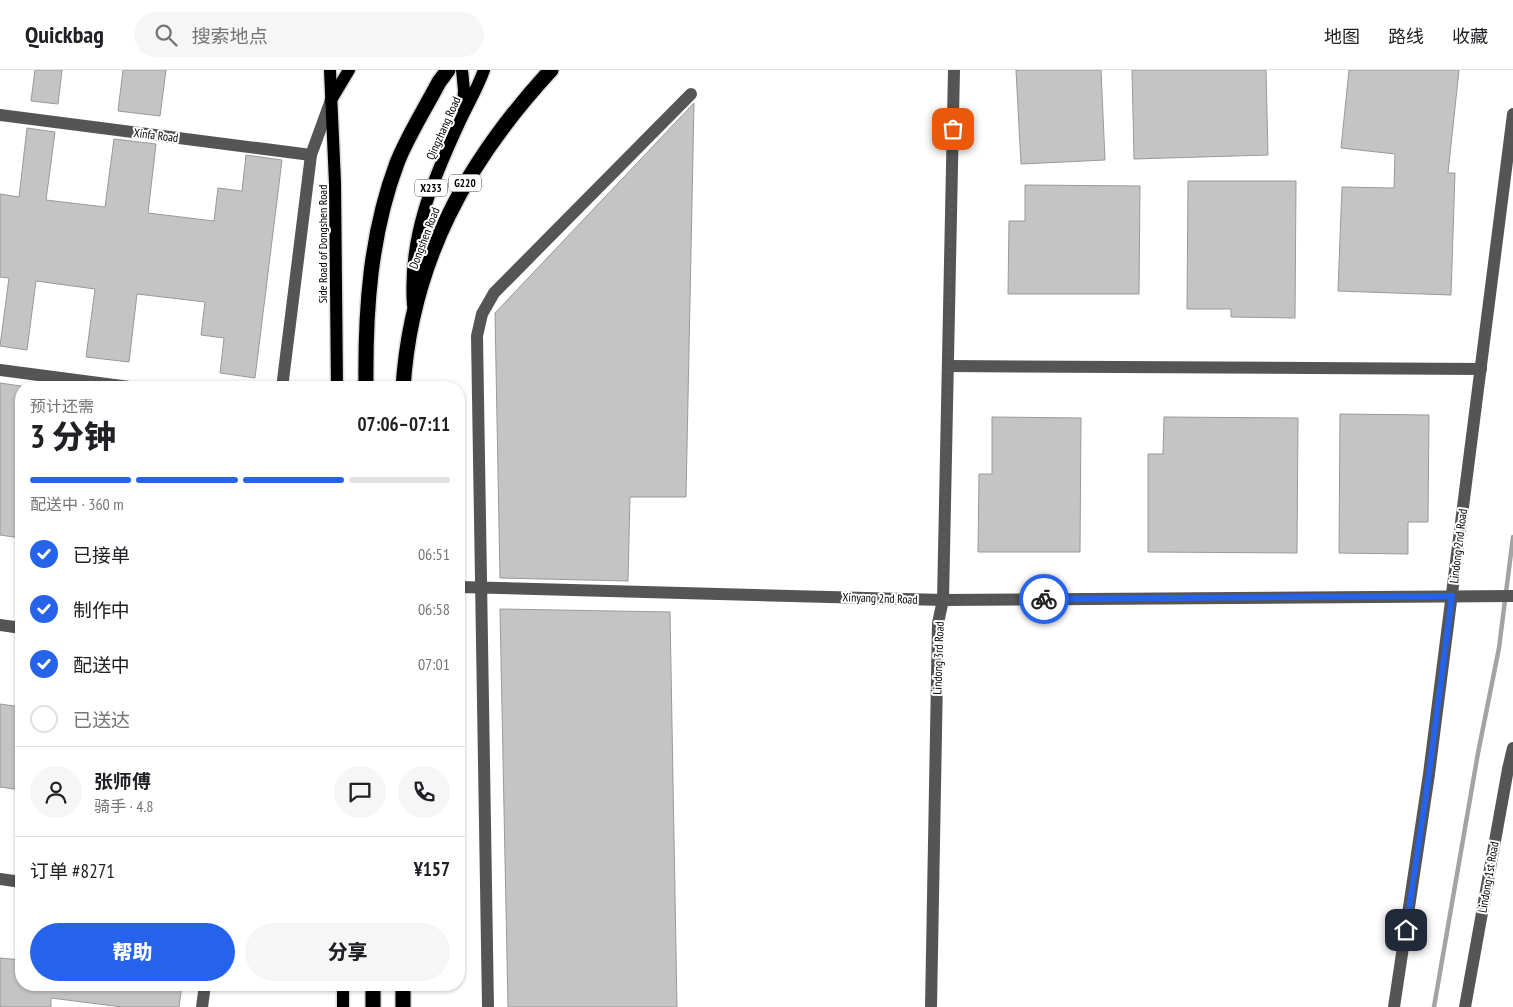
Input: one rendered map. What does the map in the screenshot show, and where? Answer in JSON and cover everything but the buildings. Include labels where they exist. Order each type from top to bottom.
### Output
[{"type":"highway","points":[[366,381],[365,347],[369,282],[376,233],[398,162],[439,82],[448,70]]},
{"type":"highway","name":"Dongshen Road","points":[[404,381],[414,315],[434,246],[448,215],[487,149],[510,117],[551,70]]},
{"type":"highway","points":[[373,991],[373,1007]]},
{"type":"highway","points":[[403,991],[403,1007]]},
{"type":"main road","points":[[330,70],[331,100]]},
{"type":"main road","points":[[331,100],[349,70]]},
{"type":"main road","points":[[462,70],[464,90],[462,116]]},
{"type":"main road","name":"Qingzhang Road","points":[[414,315],[412,274],[415,245],[421,218],[432,185],[484,70]]},
{"type":"main road","name":"Side Road of Dongshen Road","points":[[331,100],[335,182],[337,381]]},
{"type":"main road","points":[[343,991],[343,1007]]},
{"type":"street","name":"Lindong 3rd Road","points":[[931,1007],[938,623],[943,600],[954,70]]},
{"type":"street","points":[[488,1007],[476,336],[482,314],[494,293],[691,94]]},
{"type":"street","points":[[283,381],[311,155],[331,100]]},
{"type":"street","name":"Lindong 2nd Road","points":[[1394,1007],[1429,774],[1513,114]]},
{"type":"street","name":"Xinfa Road","points":[[0,115],[311,155]]},
{"type":"street","points":[[948,366],[1481,369]]},
{"type":"street","points":[[0,370],[84,381]]},
{"type":"street","name":"Xinyang 2nd Road","points":[[465,587],[943,600],[1513,596]]},
{"type":"street","points":[[0,625],[15,627]]},
{"type":"street","name":"Lindong 1st Road","points":[[1465,1007],[1513,748]]},
{"type":"street","points":[[0,879],[15,881]]},
{"type":"street","points":[[202,1007],[204,991]]},
{"type":"waterway","points":[[1434,1007],[1478,753],[1499,648],[1513,537]]},
{"type":"way so far","points":[[953,129],[943,600],[1044,599]]},
{"type":"route","points":[[1044,599],[1452,596],[1429,774],[1406,930]]}]
